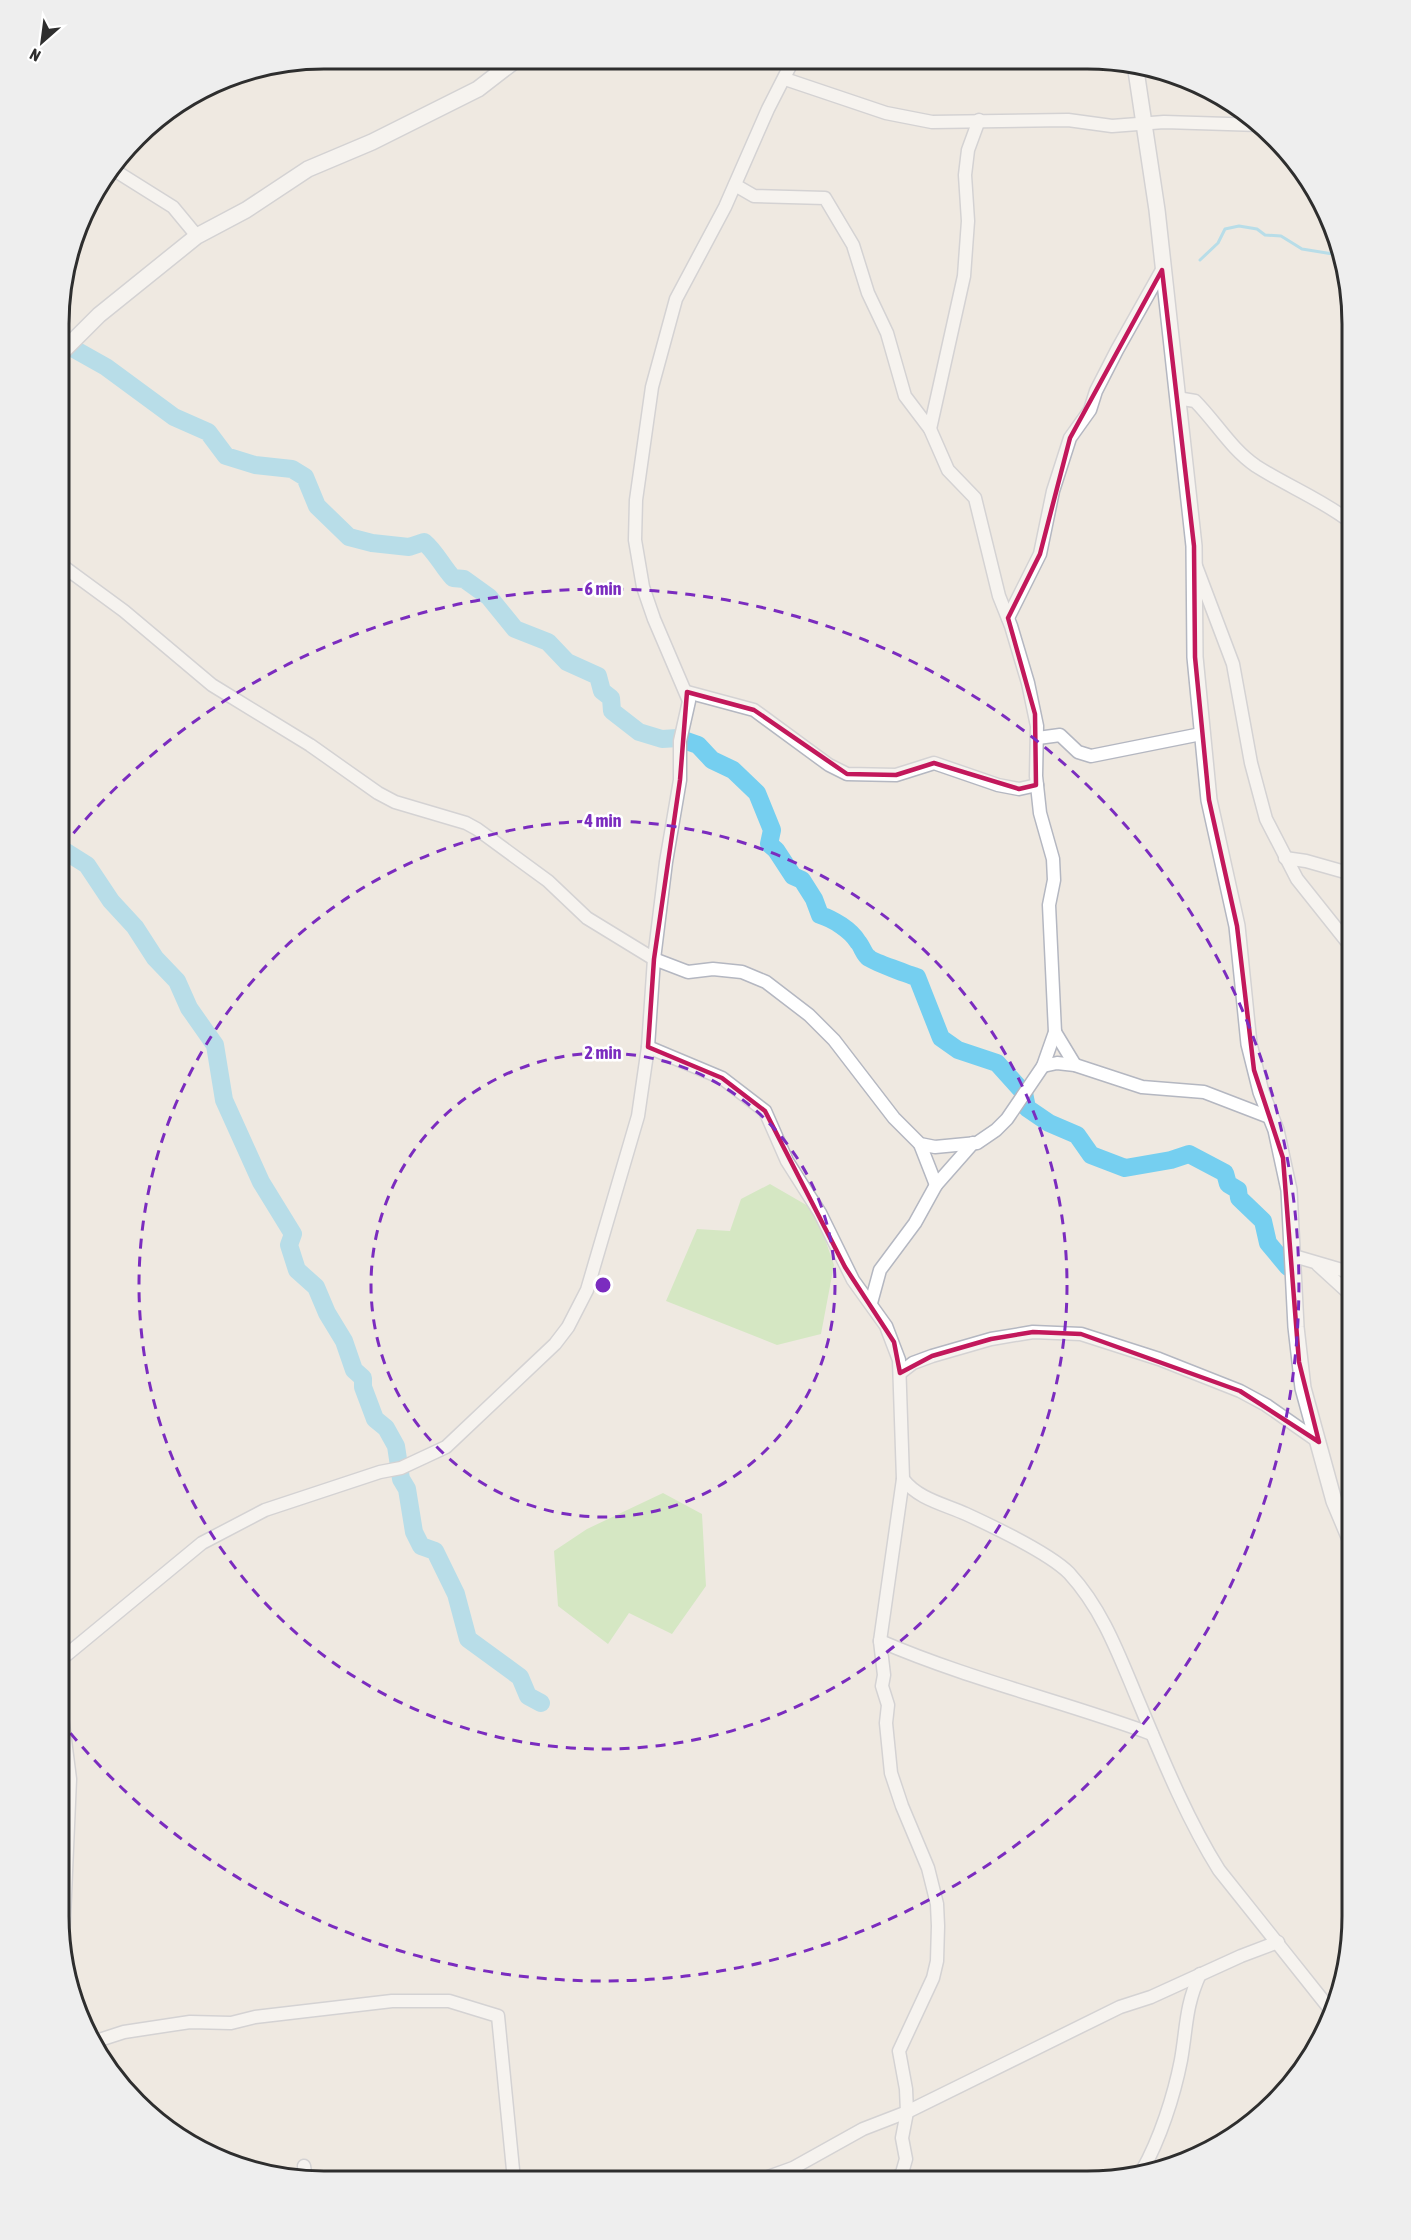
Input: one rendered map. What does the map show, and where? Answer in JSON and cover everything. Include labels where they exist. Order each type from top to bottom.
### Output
[{"type":"street","points":[[69,345],[99,315],[197,236],[246,210],[308,170],[372,142],[478,89],[504,69]]},
{"type":"street","points":[[69,1653],[202,1543],[221,1532],[265,1510],[380,1472],[401,1468],[446,1447],[555,1344],[580,1305],[594,1270],[633,1138],[648,1047],[654,959],[666,862],[680,780],[680,741],[689,711],[687,692],[661,637],[643,587],[635,540],[636,500],[652,387],[676,299],[735,185],[768,109],[789,69]]},
{"type":"street","points":[[1137,74],[1157,210],[1194,562],[1195,657],[1201,734],[1212,819],[1238,926],[1249,1044],[1283,1158],[1294,1256],[1299,1362],[1303,1388],[1334,1501],[1342,1520]]},
{"type":"street","points":[[785,79],[869,108],[932,122],[1068,120],[1113,126],[1164,122],[1245,125]]},
{"type":"street","points":[[930,429],[964,276],[968,221],[965,175],[968,150],[979,120]]},
{"type":"street","points":[[119,173],[174,207],[197,236]]},
{"type":"street","points":[[735,185],[754,196],[825,198],[853,245],[868,293],[887,333],[905,396],[930,429],[948,470],[975,498],[999,596],[1028,683],[1038,738],[1037,785],[1040,813],[1053,859],[1054,880],[1049,905],[1055,1032],[1043,1066],[1007,1119],[996,1130],[973,1143],[936,1185],[915,1223],[880,1270],[871,1303]]},
{"type":"street","points":[[1008,618],[1040,554],[1053,491],[1070,438],[1090,410],[1096,391],[1117,350],[1162,270]]},
{"type":"street","points":[[1177,398],[1195,401],[1236,448],[1255,465],[1342,515]]},
{"type":"street","points":[[1194,562],[1233,664],[1256,783],[1266,819],[1285,858],[1321,911],[1342,936]]},
{"type":"street","points":[[69,571],[124,611],[212,685],[310,745],[394,802],[466,823],[477,829],[548,881],[587,918],[654,959],[688,972],[713,969],[742,972],[766,982],[809,1015],[834,1040],[894,1118],[920,1144],[936,1185]]},
{"type":"street","points":[[687,692],[754,710],[829,765],[847,774],[896,775],[934,763],[998,785],[1019,789],[1037,785]]},
{"type":"street","points":[[1038,738],[1050,734],[1060,735],[1078,752],[1091,756],[1201,734]]},
{"type":"street","points":[[1285,858],[1306,861],[1342,871]]},
{"type":"street","points":[[1055,1032],[1075,1065]]},
{"type":"street","points":[[648,1047],[722,1078],[765,1112],[787,1161],[820,1214],[853,1280],[871,1303],[894,1342],[900,1373],[903,1479],[880,1641],[884,1675],[882,1686],[888,1705],[886,1724],[891,1773],[928,1868],[937,1904],[938,1926],[937,1961],[933,1978],[899,2051],[906,2089],[906,2112],[902,2138],[906,2159],[902,2171]]},
{"type":"street","points":[[1043,1066],[1057,1063],[1075,1065],[1142,1087],[1204,1092],[1269,1117]]},
{"type":"street","points":[[920,1144],[935,1147],[973,1143]]},
{"type":"street","points":[[1294,1256],[1342,1270]]},
{"type":"street","points":[[1317,1264],[1342,1287]]},
{"type":"street","points":[[900,1373],[913,1363],[991,1339],[1033,1332],[1081,1334],[1159,1359],[1240,1391],[1266,1405],[1319,1442]]},
{"type":"street","points":[[903,1479],[919,1494],[968,1515],[1040,1552],[1068,1572],[1101,1616],[1152,1734],[1205,1847],[1224,1876],[1326,2003]]},
{"type":"street","points":[[880,1641],[928,1661],[1104,1715],[1152,1734]]},
{"type":"street","points":[[785,2171],[863,2129],[906,2112],[1120,2007],[1151,1997],[1278,1942]]},
{"type":"street","points":[[1146,2164],[1174,2086],[1180,2061],[1186,2010],[1200,1974]]},
{"type":"street","points":[[101,2040],[124,2032],[190,2022],[231,2023],[255,2017],[392,2001],[449,2001],[487,2011],[498,2016],[513,2171]]},
{"type":"highlighted area","points":[[1162,270],[1194,546],[1195,657],[1209,800],[1237,926],[1254,1070],[1283,1158],[1299,1362],[1319,1442],[1240,1391],[1081,1334],[1033,1332],[991,1339],[932,1356],[900,1373],[894,1342],[845,1267],[765,1111],[722,1078],[648,1047],[654,959],[680,780],[687,692],[754,710],[847,774],[896,775],[934,763],[1019,789],[1036,785],[1035,714],[1008,618],[1040,554],[1070,438]]},
{"type":"green space","points":[[770,1184],[815,1210],[834,1265],[821,1334],[777,1345],[666,1301],[697,1229],[730,1231],[741,1199]]},
{"type":"green space","points":[[663,1493],[702,1514],[706,1586],[672,1634],[629,1613],[608,1644],[558,1606],[554,1551],[587,1529]]},
{"type":"waterway","points":[[1200,260],[1218,243],[1225,229],[1239,226],[1257,229],[1265,235],[1281,236],[1302,249],[1332,254]]},
{"type":"waterway","points":[[74,349],[106,367],[174,417],[208,432],[226,456],[255,465],[292,469],[305,477],[317,506],[349,537],[372,543],[409,547],[424,542],[453,578],[464,579],[489,597],[515,629],[548,642],[567,662],[598,676],[602,691],[611,698],[612,711],[639,732],[662,739],[678,738],[698,745],[712,760],[733,770],[757,793],[772,830],[769,844],[776,850],[793,876],[802,880],[814,899],[820,915],[836,922],[851,933],[869,958],[917,977],[941,1038],[958,1050],[997,1063],[1024,1093],[1027,1108],[1049,1123],[1077,1135],[1091,1155],[1125,1168],[1171,1160],[1189,1154],[1225,1173],[1228,1184],[1238,1190],[1239,1198],[1263,1221],[1268,1243],[1288,1267]]},
{"type":"waterway","points":[[69,854],[87,865],[111,901],[135,927],[155,958],[177,981],[189,1008],[215,1045],[224,1100],[261,1182],[293,1234],[289,1245],[297,1270],[316,1287],[327,1313],[344,1341],[354,1370],[363,1378],[363,1387],[375,1419],[386,1428],[396,1446],[401,1479],[407,1489],[414,1532],[421,1546],[435,1551],[456,1594],[468,1639],[520,1677],[528,1696],[541,1703]]}]
